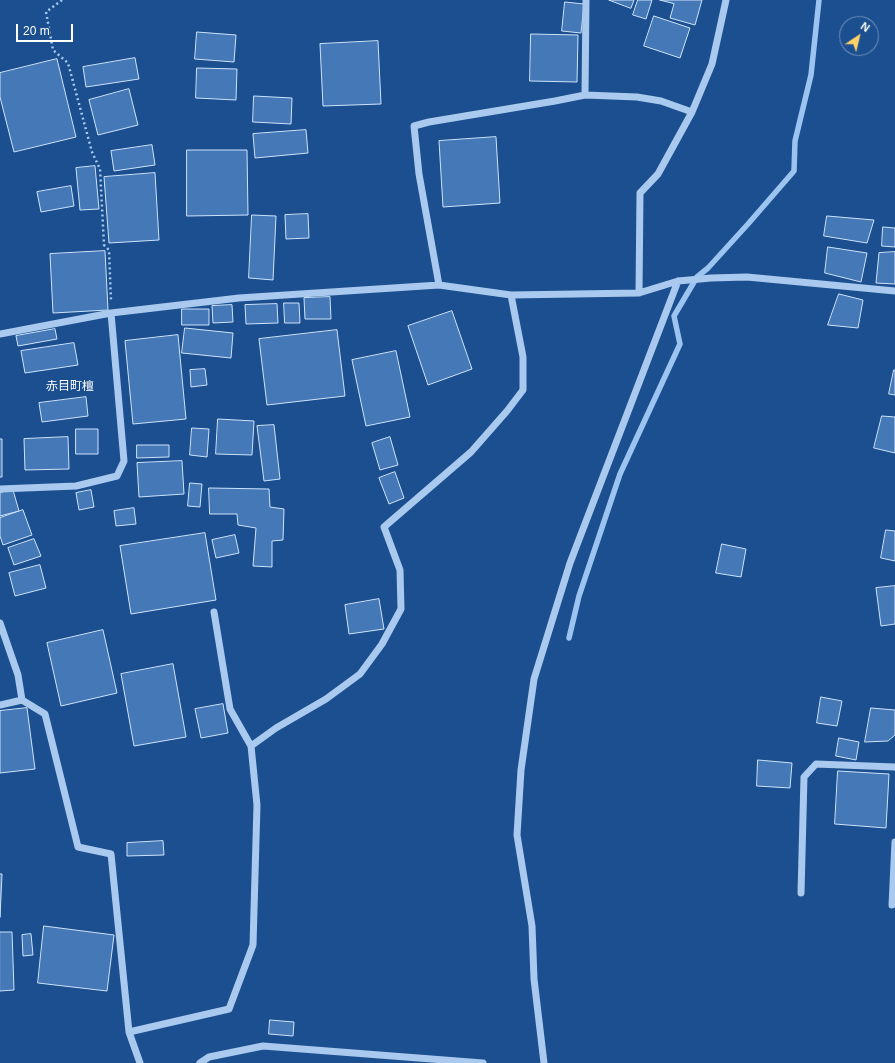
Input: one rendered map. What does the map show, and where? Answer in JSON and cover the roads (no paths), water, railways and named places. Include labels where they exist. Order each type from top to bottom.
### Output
[{"type":"street","points":[[585,95],[586,0]]},
{"type":"street","points":[[639,293],[640,193],[658,174],[692,112],[712,64],[726,0]]},
{"type":"street","points":[[439,285],[420,174],[414,126],[429,122],[585,95],[637,97],[661,101],[692,112]]},
{"type":"street","points":[[0,334],[111,313],[239,298],[439,285],[511,295],[639,293],[678,281],[746,277],[895,291]]},
{"type":"street","points":[[544,1063],[534,979],[532,926],[517,835],[521,770],[534,679],[570,563],[678,281]]},
{"type":"street","points":[[251,746],[276,728],[326,699],[360,674],[382,644],[401,609],[400,570],[384,527],[471,452],[507,411],[523,390],[523,357],[511,295]]},
{"type":"street","points":[[0,489],[76,486],[117,476],[124,461],[111,313]]},
{"type":"street","points":[[129,1032],[229,1009],[254,945],[257,805],[251,746],[230,708],[214,612]]},
{"type":"street","points":[[0,623],[18,675],[22,700]]},
{"type":"street","points":[[0,705],[22,700],[45,714],[78,847],[111,854],[129,1032],[140,1063]]},
{"type":"street","points":[[801,893],[804,777],[816,764],[895,767]]},
{"type":"street","points":[[892,905],[895,842]]},
{"type":"street","points":[[200,1063],[209,1057],[263,1046],[483,1063]]},
{"type":"waterway","points":[[569,638],[579,596],[620,474],[680,344],[674,316],[697,277],[708,268],[794,171],[795,141],[811,75],[819,0]]},
{"type":"district","name":"赤目町檀","points":[[70,387]]}]
